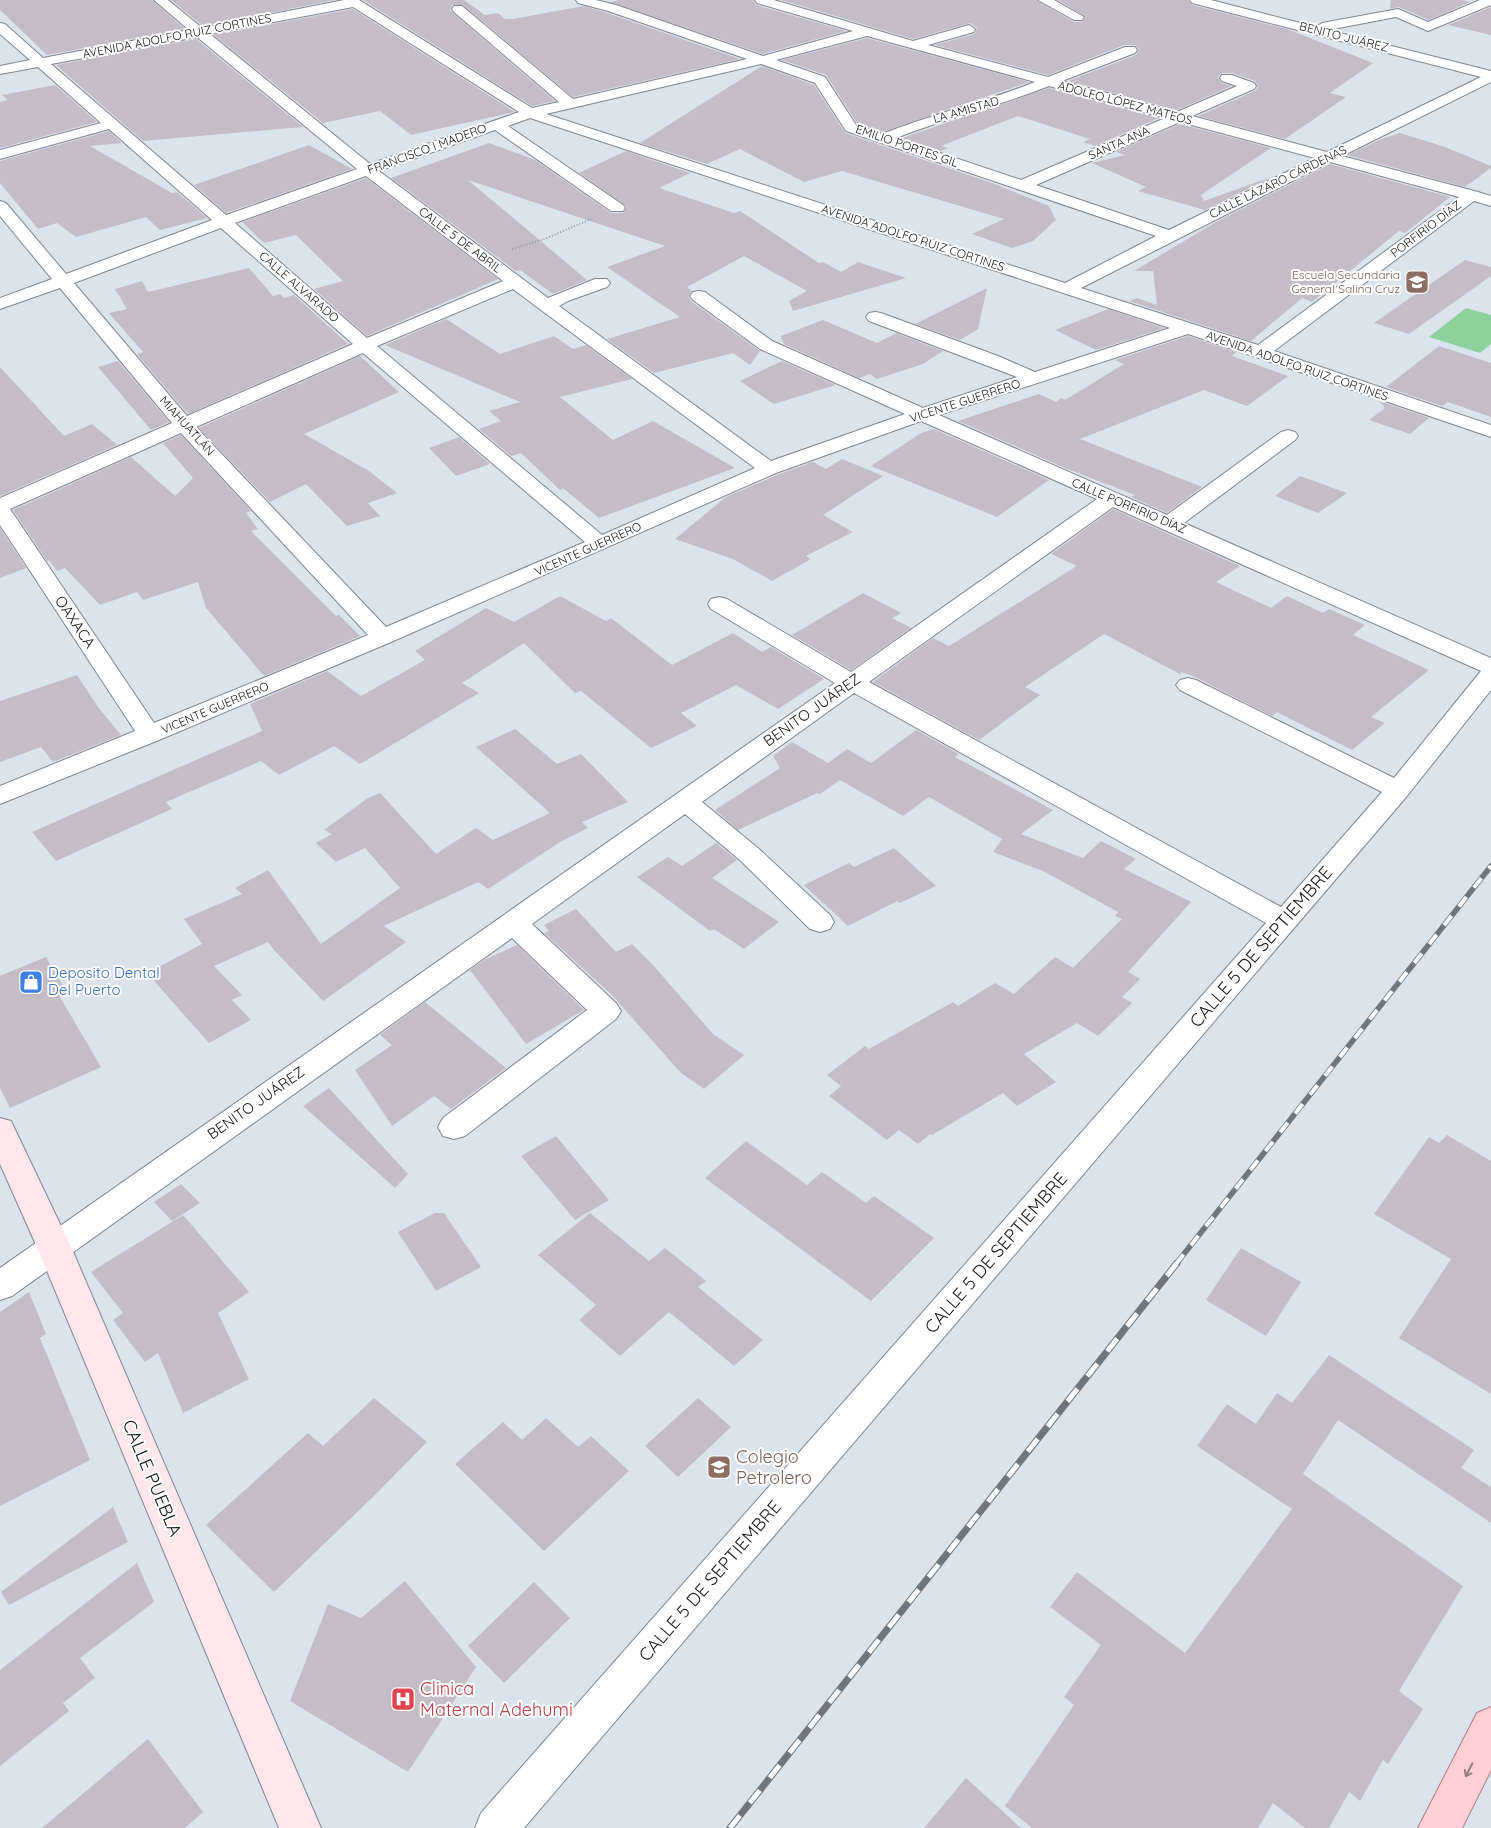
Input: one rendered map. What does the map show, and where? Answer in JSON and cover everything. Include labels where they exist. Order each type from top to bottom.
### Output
[{"type":"main road","points":[[1439,1828],[1491,1727]]},
{"type":"street","name":"CALLE 5 DE ABRIL","points":[[160,0],[369,171],[515,282],[769,469]]},
{"type":"street","name":"EMILIO PORTES GIL","points":[[582,0],[612,8],[820,80],[851,128],[1168,235]]},
{"type":"street","name":"ADOLFO LÓPEZ MATEOS","points":[[761,0],[912,45],[1491,201]]},
{"type":"street","points":[[1044,0],[1078,17]]},
{"type":"street","name":"BENITO JUÁREZ","points":[[1196,0],[1491,76]]},
{"type":"street","points":[[1311,29],[1398,13],[1428,27],[1491,0]]},
{"type":"street","name":"AVENIDA ADOLFO RUIZ CORTINES","points":[[0,70],[352,2],[530,113],[1260,352],[1491,431]]},
{"type":"street","points":[[458,9],[569,103]]},
{"type":"street","name":"CALLE ALVARADO","points":[[0,27],[39,63],[225,221],[365,344],[600,544]]},
{"type":"street","points":[[912,45],[969,29]]},
{"type":"street","name":"FRANCISCO I MADERO","points":[[0,304],[225,221],[530,113],[762,60],[866,32]]},
{"type":"street","name":"LA AMISTAD","points":[[882,139],[919,124],[984,106],[1130,50]]},
{"type":"street","name":"CALLE LÁZARO CÁRDENAS","points":[[1066,288],[1168,235],[1331,157],[1491,76]]},
{"type":"street","name":"SANTA ANA","points":[[1023,185],[1248,86],[1227,78]]},
{"type":"street","points":[[0,155],[112,124]]},
{"type":"street","points":[[496,124],[617,208]]},
{"type":"street","name":"PORFIRIO DÍAZ","points":[[1260,352],[1472,196]]},
{"type":"street","name":"MIAHUATLÁN","points":[[0,206],[184,425],[383,637]]},
{"type":"street","points":[[0,508],[365,344],[515,282]]},
{"type":"street","points":[[548,306],[562,297],[601,283]]},
{"type":"street","name":"CALLE PORFIRIO DÍAZ","points":[[698,296],[766,345],[1491,667]]},
{"type":"street","points":[[875,317],[992,360],[1034,378]]},
{"type":"street","name":"VICENTE GUERRERO","points":[[0,796],[383,637],[769,469],[923,414],[1186,329]]},
{"type":"street","points":[[1170,523],[1288,436]]},
{"type":"street","name":"BENITO JUÁREZ","points":[[0,1286],[1111,499]]},
{"type":"street","name":"OAXACA","points":[[0,508],[150,735]]},
{"type":"street","points":[[719,604],[851,682],[1284,921]]},
{"type":"street","name":"CALLE 5 DE SEPTIEMBRE","points":[[496,1828],[1398,790],[1491,674]]},
{"type":"street","points":[[1188,685],[1398,790]]},
{"type":"street","points":[[684,800],[750,855],[820,922]]},
{"type":"street","points":[[454,1128],[606,1011],[513,922]]},
{"type":"street","name":"CALLE PUEBLA","points":[[0,1130],[54,1247],[300,1828]]},
{"type":"path","points":[[481,256],[547,238],[617,208]]},
{"type":"green space","points":[[1466,308],[1491,315],[1491,344],[1480,353],[1429,337]]},
{"type":"building","points":[[0,0],[152,0],[185,29],[47,55],[0,10]]},
{"type":"building","points":[[171,0],[334,0],[203,26]]},
{"type":"building","points":[[363,0],[464,0],[485,15],[498,13],[505,19],[584,6],[740,59],[573,97],[463,5],[452,5],[450,10],[453,13],[555,101],[532,106]]},
{"type":"building","points":[[619,0],[753,0],[756,5],[846,31],[763,54],[610,2]]},
{"type":"building","points":[[781,0],[1036,0],[1074,22],[1082,22],[1086,17],[1058,0],[1188,0],[1192,5],[1287,29],[1373,63],[1330,93],[1346,97],[1285,139],[1198,116],[1255,91],[1258,87],[1255,81],[1233,73],[1222,73],[1218,77],[1221,83],[1232,86],[1177,110],[1068,81],[1136,55],[1139,49],[1135,45],[1124,45],[1048,75],[935,45],[975,34],[977,28],[970,23],[913,39]]},
{"type":"building","points":[[1391,0],[1462,0],[1470,2],[1429,20],[1399,7],[1390,9]]},
{"type":"building","points":[[1491,7],[1491,35],[1448,25]]},
{"type":"building","points":[[353,9],[515,112],[411,135],[380,111],[323,123],[214,35]]},
{"type":"building","points":[[867,38],[1029,82],[882,132],[857,123],[826,75],[782,60]]},
{"type":"building","points":[[196,39],[303,127],[143,141],[56,65]]},
{"type":"building","points":[[762,66],[814,85],[845,133],[992,183],[1049,206],[1056,220],[1033,241],[1012,248],[972,234],[1004,219],[842,171],[804,182],[740,149],[707,164],[640,143]]},
{"type":"building","points":[[55,85],[97,122],[0,148],[0,102],[8,100],[2,95]]},
{"type":"building","points":[[1049,88],[1159,118],[1095,146],[1083,142],[1090,139],[1018,116],[941,146],[948,148],[941,151],[902,138]]},
{"type":"building","points":[[1180,124],[1271,148],[1201,195],[1204,201],[1274,176],[1205,210],[1138,191],[1146,187],[1092,163],[1125,155],[1116,152]]},
{"type":"building","points":[[109,131],[122,143],[90,146],[172,193],[177,192],[207,218],[160,230],[146,217],[76,237],[57,223],[38,229],[0,183],[0,161]]},
{"type":"building","points":[[1400,133],[1445,147],[1491,166],[1491,168],[1465,187],[1347,155],[1379,140]]},
{"type":"building","points":[[489,143],[535,160],[611,213],[623,213],[627,207],[579,173],[626,151],[690,173],[659,188],[734,213],[740,211],[819,263],[823,262],[841,272],[858,262],[906,278],[793,311],[789,301],[807,291],[744,256],[687,287],[692,291],[688,296],[692,302],[760,351],[750,365],[733,353],[654,373],[607,339],[680,317],[607,267],[665,246],[468,180],[587,280],[553,294],[520,270],[516,271],[391,178]]},
{"type":"building","points":[[309,145],[352,169],[226,213],[194,185]]},
{"type":"building","points":[[1330,164],[1450,197],[1405,233],[1399,231],[1312,302],[1302,298],[1251,341],[1129,301],[1137,298],[1157,305],[1153,271],[1134,271],[1216,222]]},
{"type":"building","points":[[366,178],[498,279],[367,336],[314,289],[343,281],[296,235],[264,243],[242,222]]},
{"type":"building","points":[[1465,260],[1491,267],[1491,276],[1409,334],[1374,323]]},
{"type":"building","points":[[249,268],[273,296],[280,294],[284,298],[294,295],[348,344],[188,414],[137,354],[143,352],[109,313],[127,309],[115,289],[142,281],[148,292]]},
{"type":"building","points":[[987,288],[978,329],[960,340],[915,324]]},
{"type":"building","points":[[1108,309],[1164,328],[1096,350],[1055,330]]},
{"type":"building","points":[[446,319],[500,354],[554,336],[573,349],[586,345],[632,379],[560,397],[613,440],[653,421],[735,468],[599,518],[563,488],[560,490],[521,453],[511,456],[479,429],[501,421],[489,411],[520,402],[385,345]]},
{"type":"building","points":[[823,320],[877,343],[896,333],[943,351],[923,364],[877,379],[870,374],[859,378],[784,344],[781,336]]},
{"type":"building","points":[[1188,336],[1236,352],[1232,356],[1288,376],[1247,406],[1204,390],[1080,439],[1202,487],[1167,513],[1131,497],[1135,495],[1065,468],[958,421],[1039,394],[1056,402],[1061,398],[1065,400],[1124,364],[1115,360]]},
{"type":"building","points":[[1439,346],[1491,363],[1491,417],[1448,402],[1442,406],[1386,387]]},
{"type":"building","points":[[360,356],[399,392],[304,434],[369,471],[397,493],[368,503],[380,516],[347,526],[306,484],[270,502],[199,428]]},
{"type":"building","points":[[118,361],[169,422],[151,430],[98,367]]},
{"type":"building","points":[[782,361],[836,385],[774,404],[740,381]]},
{"type":"building","points":[[0,367],[64,436],[92,424],[117,445],[0,496]]},
{"type":"building","points":[[1379,401],[1429,418],[1410,434],[1369,420],[1385,408]]},
{"type":"building","points":[[934,429],[1049,480],[997,517],[871,466],[921,433]]},
{"type":"building","points":[[181,435],[251,511],[246,513],[258,529],[251,531],[336,616],[339,615],[360,636],[264,676],[206,608],[198,582],[143,600],[137,592],[100,605],[65,568],[57,571],[49,560],[47,561],[13,510],[131,457],[175,496],[193,478],[163,443]]},
{"type":"building","points":[[459,437],[490,464],[456,476],[429,448]]},
{"type":"building","points":[[842,459],[883,476],[823,515],[853,532],[806,556],[811,559],[772,581],[733,559],[675,539],[726,497],[813,462],[826,469]]},
{"type":"building","points":[[1300,476],[1347,493],[1318,513],[1275,496]]},
{"type":"building","points":[[1113,509],[1240,566],[1216,582],[1271,608],[1287,596],[1323,613],[1329,609],[1365,625],[1353,635],[1429,670],[1371,717],[1385,723],[1352,750],[1277,712],[1272,716],[1197,678],[1182,672],[1180,674],[1104,634],[1025,687],[1040,695],[979,740],[873,682],[933,638],[949,646],[1077,566],[1051,554]]},
{"type":"building","points":[[0,528],[26,568],[0,578]]},
{"type":"building","points":[[863,593],[901,613],[892,618],[911,628],[851,670],[792,635]]},
{"type":"building","points":[[560,596],[606,621],[611,618],[672,665],[733,633],[762,652],[771,647],[824,679],[778,709],[736,685],[681,713],[697,726],[651,748],[581,691],[575,693],[524,643],[462,683],[479,693],[360,764],[334,746],[279,775],[261,761],[166,802],[172,809],[56,861],[32,832],[262,731],[250,704],[327,671],[361,696],[425,660],[415,651],[486,608],[514,622]]},
{"type":"building","points":[[77,675],[98,707],[121,735],[53,762],[41,747],[0,762],[0,701]]},
{"type":"building","points":[[515,729],[557,764],[581,754],[628,802],[582,822],[588,828],[560,842],[488,889],[478,882],[384,926],[406,942],[323,1001],[268,942],[214,966],[242,995],[232,1000],[251,1020],[209,1043],[147,973],[202,944],[184,919],[242,894],[235,888],[268,870],[321,944],[400,888],[365,848],[336,862],[316,843],[332,834],[324,830],[368,798],[380,793],[436,854],[476,828],[493,840],[550,813],[476,747]]},
{"type":"building","points":[[916,730],[959,754],[955,757],[1053,810],[1021,834],[1083,858],[1101,841],[1136,859],[1124,869],[1191,902],[1128,972],[1140,979],[1122,997],[1132,1003],[1098,1036],[1077,1023],[1024,1054],[1056,1082],[1017,1106],[1003,1093],[932,1135],[930,1134],[918,1144],[899,1130],[887,1140],[829,1096],[841,1086],[827,1075],[865,1046],[869,1049],[953,1002],[958,1006],[995,983],[1014,994],[1055,957],[1073,968],[1122,919],[1115,916],[1118,912],[1045,872],[993,852],[1002,839],[929,797],[903,816],[840,780],[820,794],[817,793],[738,830],[715,810],[780,768],[773,756],[792,742],[828,763],[847,749],[871,763]]},
{"type":"building","points":[[716,843],[737,860],[712,878],[779,922],[744,949],[714,929],[710,931],[637,877],[668,857],[682,866]]},
{"type":"building","points":[[894,848],[936,886],[900,903],[897,901],[848,926],[804,885],[849,863],[854,867]]},
{"type":"building","points":[[576,909],[616,952],[632,944],[653,965],[713,1034],[744,1055],[704,1089],[681,1073],[611,994],[544,933],[549,931],[544,925]]},
{"type":"building","points":[[517,945],[584,1010],[526,1044],[470,970],[486,959]]},
{"type":"building","points":[[46,957],[65,989],[57,992],[101,1067],[10,1108],[0,1088],[0,976]]},
{"type":"building","points":[[425,1002],[506,1068],[451,1109],[434,1096],[392,1126],[355,1070],[392,1045],[380,1035]]},
{"type":"building","points":[[329,1088],[408,1174],[395,1188],[303,1106]]},
{"type":"building","points":[[1447,1135],[1491,1161],[1491,1394],[1399,1338],[1451,1259],[1374,1214],[1429,1137],[1439,1143]]},
{"type":"building","points":[[556,1136],[609,1200],[575,1220],[521,1156]]},
{"type":"building","points":[[746,1141],[807,1185],[822,1172],[866,1203],[874,1196],[934,1238],[871,1301],[705,1178]]},
{"type":"building","points":[[181,1184],[200,1203],[172,1221],[154,1202]]},
{"type":"building","points":[[435,1213],[444,1213],[481,1267],[436,1291],[398,1232]]},
{"type":"building","points":[[590,1213],[649,1261],[665,1248],[706,1281],[698,1287],[763,1340],[734,1366],[669,1312],[620,1356],[579,1320],[596,1305],[538,1255]]},
{"type":"building","points":[[183,1215],[249,1292],[218,1313],[249,1379],[183,1413],[158,1353],[145,1362],[113,1320],[123,1313],[91,1272]]},
{"type":"building","points":[[1241,1248],[1301,1282],[1266,1336],[1206,1300]]},
{"type":"building","points":[[29,1292],[46,1334],[40,1338],[90,1460],[0,1506],[0,1312]]},
{"type":"building","points":[[1329,1355],[1474,1450],[1461,1468],[1491,1487],[1491,1523],[1338,1420],[1303,1474],[1463,1586],[1399,1691],[1423,1709],[1388,1764],[1383,1760],[1360,1801],[1349,1792],[1329,1828],[1305,1828],[1273,1803],[1258,1828],[1032,1828],[1005,1806],[1074,1705],[1064,1697],[1101,1645],[1050,1607],[1077,1572],[1185,1653],[1292,1509],[1197,1446],[1227,1404],[1256,1424],[1277,1393],[1292,1403]]},
{"type":"building","points":[[374,1398],[427,1442],[274,1592],[206,1525],[308,1433],[323,1446]]},
{"type":"building","points":[[698,1398],[731,1427],[678,1477],[645,1446]]},
{"type":"building","points":[[546,1418],[578,1447],[591,1436],[629,1471],[544,1551],[455,1464],[503,1422],[522,1440]]},
{"type":"building","points":[[113,1507],[128,1542],[9,1605],[1,1592]]},
{"type":"building","points":[[137,1563],[154,1602],[80,1658],[95,1678],[63,1703],[69,1711],[0,1766],[0,1670]]},
{"type":"building","points":[[405,1581],[476,1667],[408,1772],[290,1701],[328,1604],[361,1618]]},
{"type":"building","points":[[534,1582],[570,1618],[504,1683],[468,1646]]},
{"type":"building","points":[[148,1739],[203,1812],[185,1828],[42,1828]]},
{"type":"building","points":[[966,1778],[1021,1828],[924,1828]]},
{"type":"railway","points":[[1176,1264],[1491,866]]},
{"type":"railway","points":[[730,1828],[1177,1263]]},
{"type":"place","name":"Escuela Secundaria General Salina Cruz","points":[[1417,282]]},
{"type":"place","name":"Deposito Dental Del Puerto","points":[[31,982]]},
{"type":"place","name":"Colegio Petrolero","points":[[719,1467]]},
{"type":"place","name":"Clinica Maternal Adehumi","points":[[403,1699]]}]
